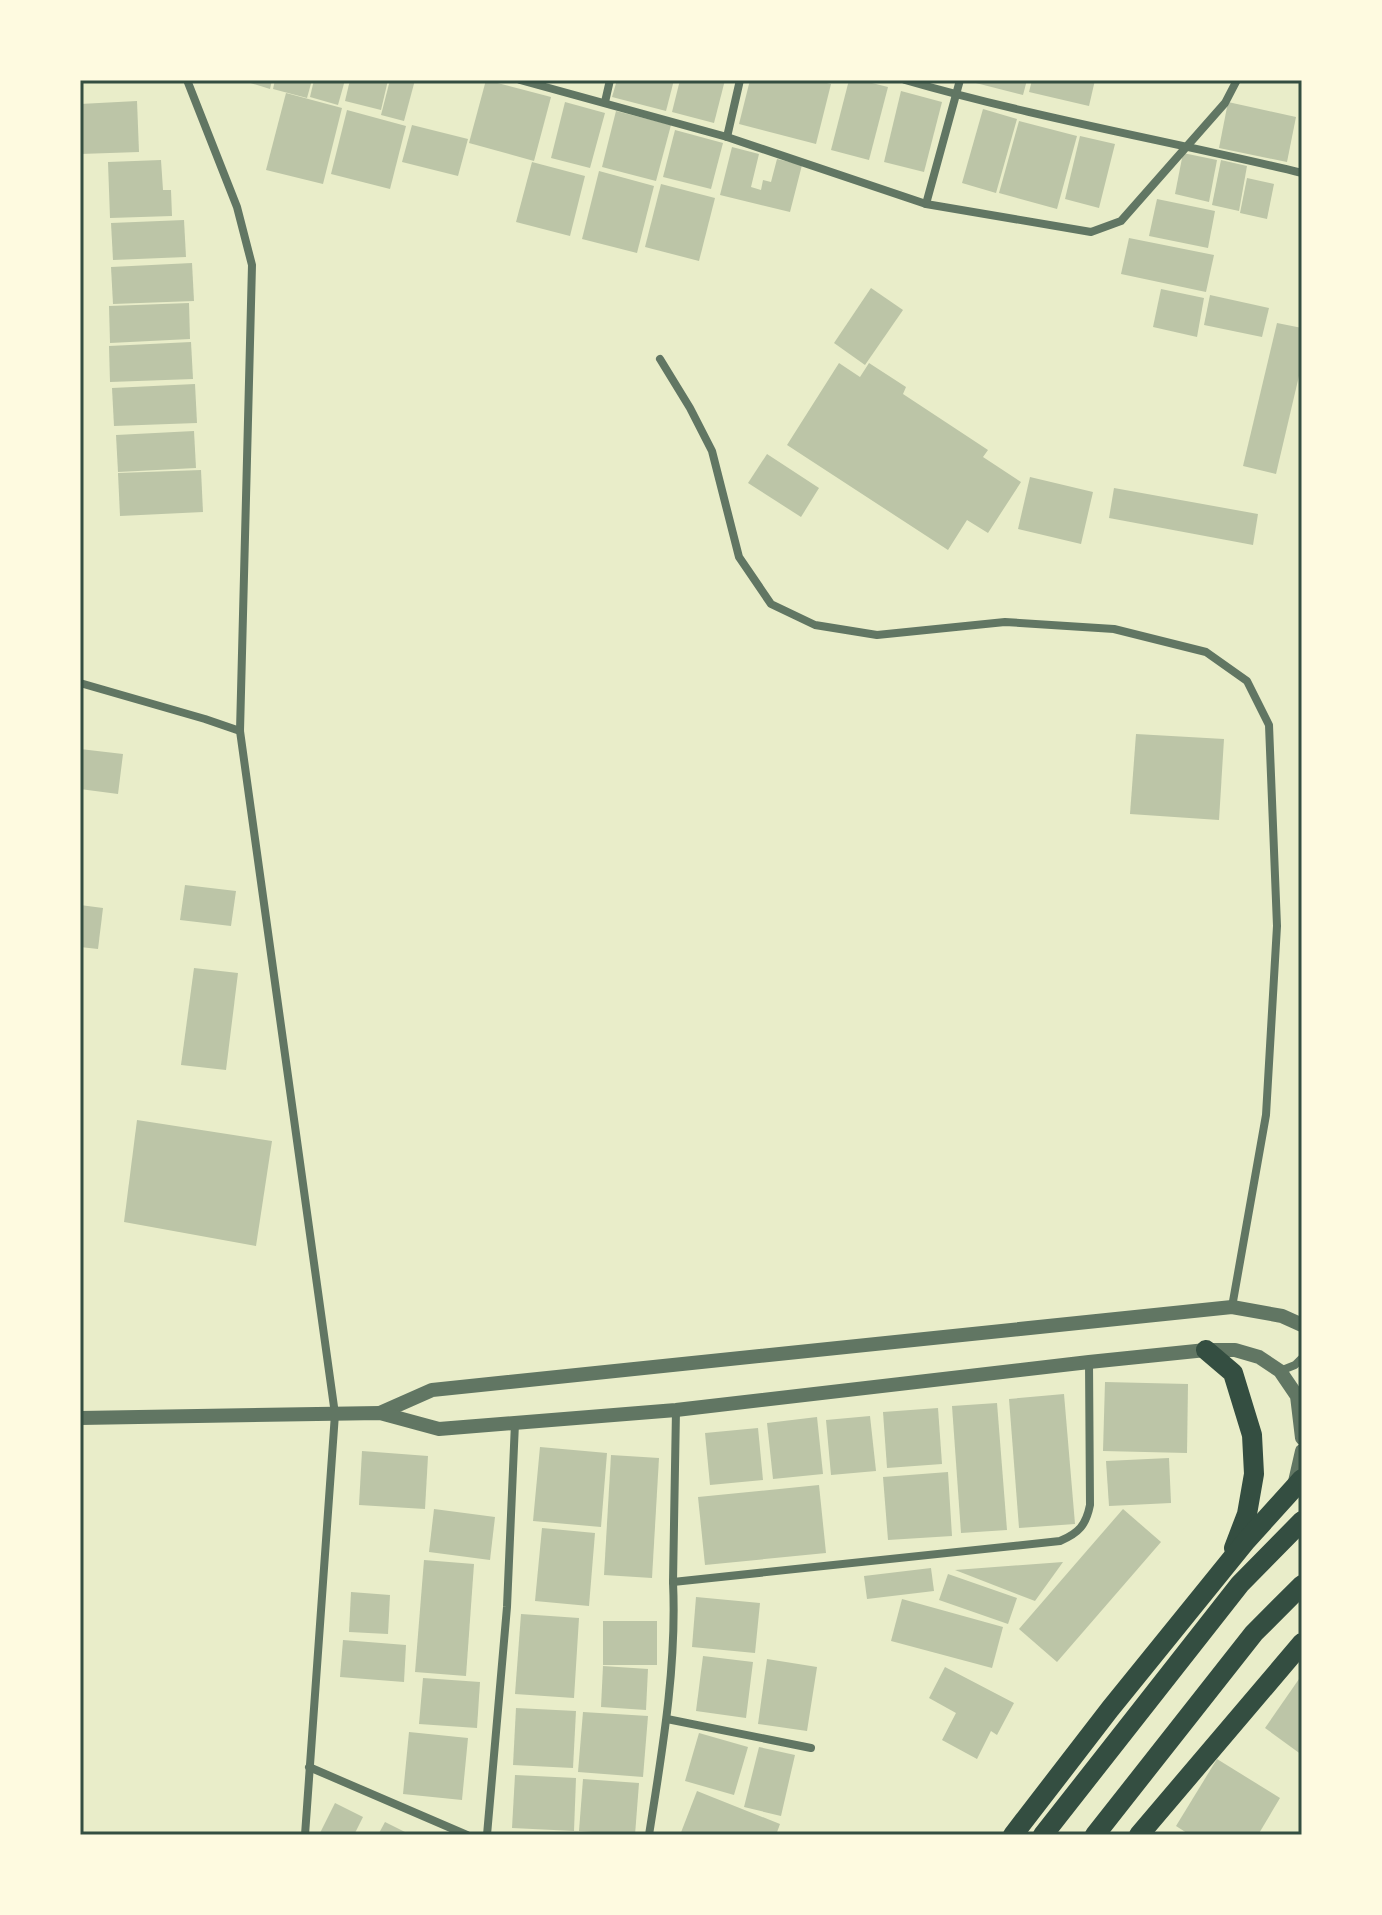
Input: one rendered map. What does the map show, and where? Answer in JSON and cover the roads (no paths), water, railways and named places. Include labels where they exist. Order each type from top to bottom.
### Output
[{"type":"main road","points":[[1206,1350],[1233,1373],[1252,1435],[1254,1474],[1247,1514],[1228,1563]]},
{"type":"main road","points":[[1013,1835],[1110,1709],[1298,1482]]},
{"type":"main road","points":[[1043,1835],[1240,1584],[1302,1521]]},
{"type":"main road","points":[[1095,1835],[1254,1633],[1302,1585]]},
{"type":"main road","points":[[1139,1835],[1302,1643]]},
{"type":"street","points":[[187,80],[237,207],[252,265],[240,731],[335,1414],[305,1835]]},
{"type":"street","points":[[520,80],[727,137],[926,204],[1091,232],[1121,221],[1225,103],[1237,80]]},
{"type":"street","points":[[605,102],[610,80]]},
{"type":"street","points":[[727,137],[740,80]]},
{"type":"street","points":[[905,80],[956,95],[1302,173]]},
{"type":"street","points":[[926,204],[960,80]]},
{"type":"street","points":[[660,359],[712,451],[739,557],[771,604],[815,625],[877,635],[1005,622],[1114,629],[1206,652],[1247,681],[1269,725],[1277,926],[1266,1115],[1232,1307]]},
{"type":"street","points":[[80,683],[240,731]]},
{"type":"street","points":[[380,1413],[432,1390],[1232,1307],[1282,1316],[1302,1325]]},
{"type":"street","points":[[80,1418],[380,1413],[439,1429],[676,1410],[1089,1362],[1235,1350],[1259,1357],[1280,1371],[1297,1396],[1302,1438]]},
{"type":"street","points":[[1280,1371],[1295,1365],[1302,1358]]},
{"type":"street","points":[[673,1582],[1060,1541],[1074,1534],[1083,1527],[1090,1505],[1089,1362]]},
{"type":"street","points":[[649,1835],[667,1719],[675,1613],[676,1410]]},
{"type":"street","points":[[487,1835],[507,1607],[515,1422]]},
{"type":"street","points":[[1298,1482],[1302,1451]]},
{"type":"street","points":[[667,1719],[811,1748]]},
{"type":"street","points":[[309,1767],[467,1835]]}]
